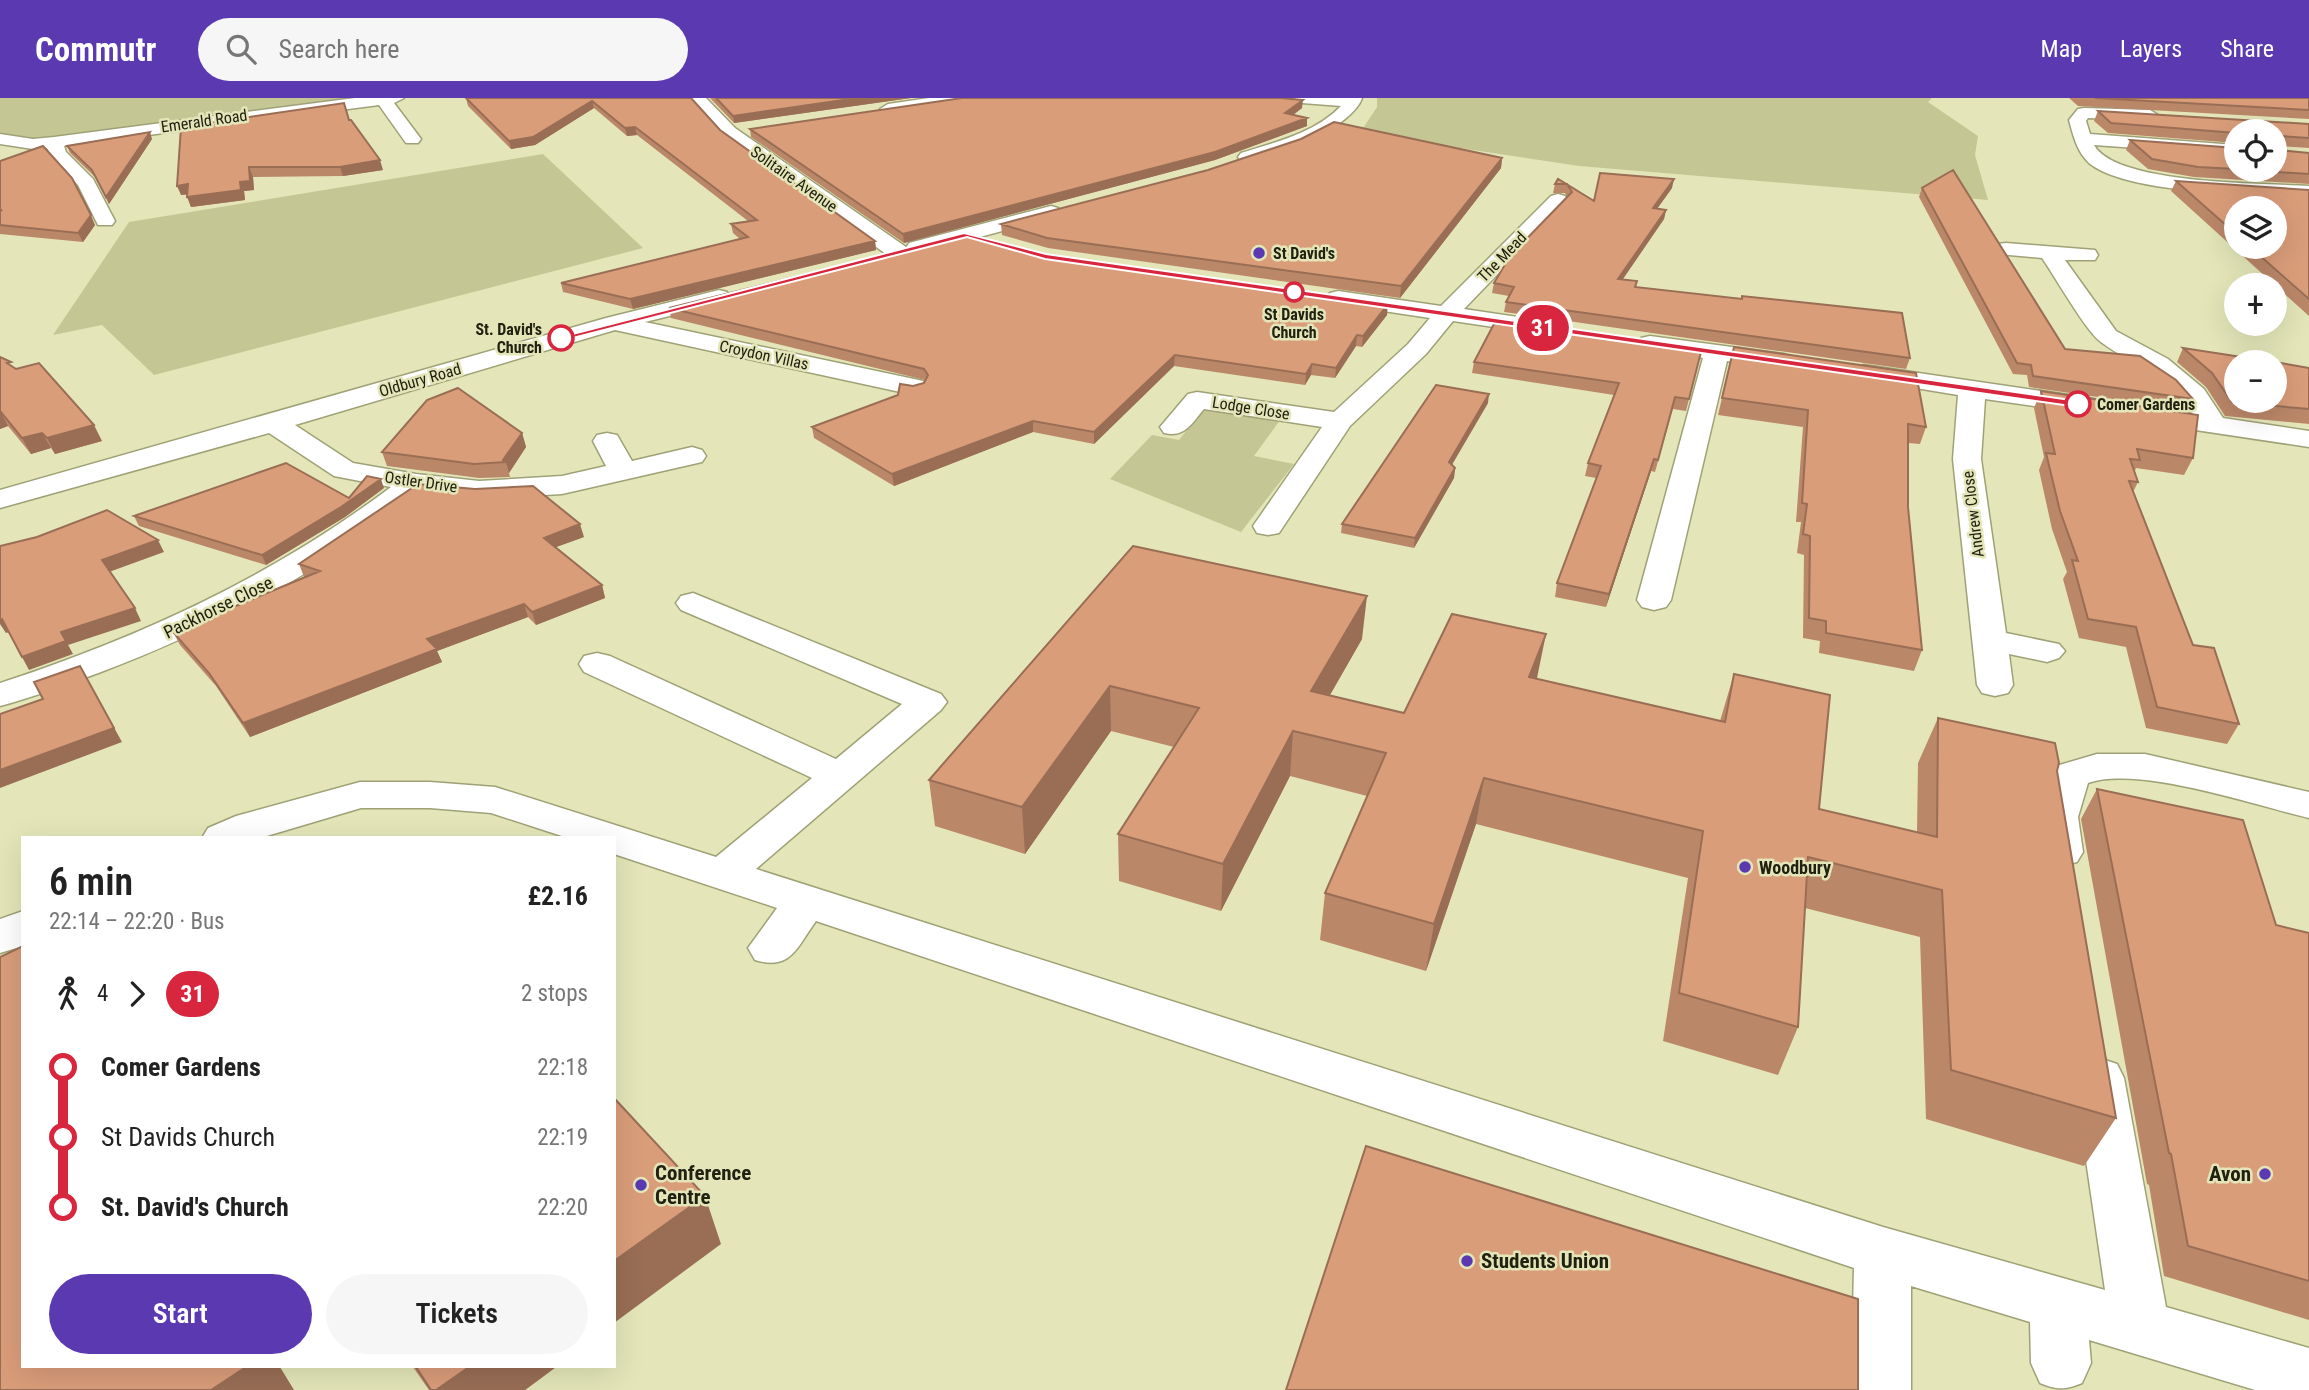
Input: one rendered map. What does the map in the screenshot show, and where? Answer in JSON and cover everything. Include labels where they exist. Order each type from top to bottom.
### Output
[{"type":"street","name":"Solitaire Avenue","points":[[697,98],[729,132],[898,252]]},
{"type":"street","points":[[867,112],[962,98]]},
{"type":"street","points":[[1302,98],[1353,100]]},
{"type":"street","points":[[389,99],[412,139]]},
{"type":"street","name":"Emerald Road","points":[[0,139],[33,144],[54,142],[192,122],[389,99]]},
{"type":"street","points":[[1224,165],[1294,142],[1340,118],[1353,100]]},
{"type":"street","points":[[2172,117],[2084,113],[2077,120],[2087,151],[2099,162],[2126,174],[2164,181],[2286,190],[2304,200]]},
{"type":"street","points":[[729,132],[757,128]]},
{"type":"street","points":[[2083,139],[2224,149]]},
{"type":"street","points":[[54,142],[58,154],[86,183],[104,221]]},
{"type":"street","name":"The Mead","points":[[1447,313],[1558,200]]},
{"type":"street","points":[[871,259],[1071,207]]},
{"type":"street","points":[[79,222],[131,216]]},
{"type":"street","points":[[967,235],[1006,246]]},
{"type":"street","points":[[2006,249],[2087,255]]},
{"type":"street","points":[[2049,252],[2107,336],[2159,364],[2195,396],[2214,425]]},
{"type":"street","name":"Oldbury Road","points":[[0,499],[273,423],[614,323],[749,289]]},
{"type":"street","points":[[1309,294],[1569,331]]},
{"type":"street","points":[[1268,526],[1340,421],[1417,349],[1447,313]]},
{"type":"street","name":"Croydon Villas","points":[[614,323],[914,387]]},
{"type":"street","points":[[1623,339],[1811,366]]},
{"type":"street","points":[[1654,600],[1717,353]]},
{"type":"street","points":[[1838,370],[2309,439]]},
{"type":"street","name":"Andrew Close","points":[[1972,388],[1967,459],[1995,685]]},
{"type":"street","name":"Lodge Close","points":[[1174,426],[1197,400],[1340,421]]},
{"type":"street","name":"Ostler Drive","points":[[273,423],[344,470],[416,483],[479,490],[562,485],[692,456]]},
{"type":"street","points":[[607,441],[624,473]]},
{"type":"street","name":"Packhorse Close","points":[[0,695],[85,668],[194,620],[283,576],[335,544],[416,483]]},
{"type":"street","points":[[693,603],[928,702],[723,874]]},
{"type":"street","points":[[1988,640],[2047,651]]},
{"type":"street","points":[[597,664],[840,776]]},
{"type":"street","points":[[2069,896],[2057,817],[2070,775],[2097,766],[2145,765],[2309,804]]},
{"type":"street","points":[[228,836],[250,826],[360,796],[430,794],[495,800],[604,836]]},
{"type":"street","points":[[616,840],[1883,1252],[2140,1328],[2298,1380]]},
{"type":"street","points":[[771,948],[807,902]]},
{"type":"street","points":[[0,937],[21,928]]},
{"type":"street","points":[[2093,1044],[2140,1328]]},
{"type":"street","points":[[1881,1390],[1883,1252]]},
{"type":"street","points":[[2058,1304],[2061,1363]]},
{"type":"green space","points":[[0,98],[371,98],[45,141],[0,136]]},
{"type":"green space","points":[[1377,98],[1932,98],[1928,102],[1978,136],[1975,155],[1988,200],[1579,166],[1360,133],[1377,107]]},
{"type":"green space","points":[[543,154],[643,248],[154,375],[102,325],[53,335],[129,222]]},
{"type":"green space","points":[[1216,408],[1281,419],[1254,456],[1294,464],[1241,532],[1110,479],[1152,435],[1179,440],[1201,412]]},
{"type":"building","points":[[466,98],[691,98],[720,130],[875,241],[630,299],[561,283],[748,237],[731,224],[757,220],[635,127],[625,128],[592,101],[533,137],[509,141]]},
{"type":"building","points":[[716,98],[857,98],[733,116]]},
{"type":"building","points":[[962,98],[1280,98],[1303,100],[1285,113],[1307,118],[1215,152],[903,234],[750,129]]},
{"type":"building","points":[[2095,98],[2309,98],[2309,110]]},
{"type":"building","points":[[344,103],[349,120],[380,160],[340,167],[249,167],[250,181],[240,182],[241,190],[187,197],[188,184],[177,186],[181,127]]},
{"type":"building","points":[[2098,111],[2228,119],[2224,119],[2224,132],[2111,123]]},
{"type":"building","points":[[1334,122],[1502,158],[1401,286],[1047,238],[1001,224],[1208,170],[1301,139]]},
{"type":"building","points":[[2287,123],[2309,124],[2309,138],[2287,136]]},
{"type":"building","points":[[150,132],[106,197],[92,170],[67,146]]},
{"type":"building","points":[[2130,140],[2224,147],[2224,168],[2152,159]]},
{"type":"building","points":[[43,146],[72,178],[91,215],[78,233],[0,225],[0,161]]},
{"type":"building","points":[[2287,151],[2309,153],[2309,174],[2287,173]]},
{"type":"building","points":[[1953,170],[2065,349],[2140,356],[2176,380],[2193,399],[2033,376],[2031,365],[2017,363],[1922,188]]},
{"type":"building","points":[[1600,173],[1674,179],[1653,208],[1666,210],[1618,279],[1637,281],[1635,287],[1902,313],[1910,358],[1506,302],[1514,287],[1494,283],[1510,256],[1572,192],[1568,185],[1594,201]]},
{"type":"building","points":[[2176,181],[2309,190],[2309,299],[2287,280],[2287,273],[2280,273],[2264,259],[2287,259],[2287,196],[2224,196],[2224,223]]},
{"type":"building","points":[[967,234],[1044,256],[1388,304],[1363,336],[1357,335],[1336,368],[1312,364],[1306,374],[1175,355],[1094,432],[1033,421],[892,474],[812,427],[898,395],[900,384],[913,386],[924,383],[928,375],[924,369],[669,308]]},
{"type":"building","points":[[1496,320],[1702,348],[1689,399],[1675,397],[1658,460],[1654,459],[1609,594],[1557,583],[1601,466],[1588,463],[1619,383],[1474,362]]},
{"type":"building","points":[[1734,347],[1916,373],[1926,427],[1908,424],[1908,507],[1922,650],[1826,633],[1826,621],[1809,618],[1810,536],[1803,534],[1807,504],[1802,503],[1808,410],[1722,398]]},
{"type":"building","points":[[2183,348],[2224,354],[2224,390],[2212,373]]},
{"type":"building","points":[[0,357],[11,362],[7,363],[16,369],[39,363],[94,425],[47,438],[42,433],[22,438],[0,411]]},
{"type":"building","points":[[2287,364],[2309,368],[2309,409],[2287,407]]},
{"type":"building","points":[[1436,385],[1489,394],[1449,462],[1455,468],[1415,538],[1342,524]]},
{"type":"building","points":[[458,388],[522,433],[503,460],[506,462],[474,464],[382,452],[427,400]]},
{"type":"building","points":[[2041,391],[2198,415],[2193,458],[2137,449],[2140,460],[2130,459],[2138,482],[2129,481],[2193,645],[2214,648],[2239,724],[2157,707],[2136,627],[2088,619],[2072,560],[2078,561],[2060,511],[2046,453],[2055,454]]},
{"type":"building","points":[[286,463],[349,498],[367,476],[381,479],[262,555],[134,516]]},
{"type":"building","points":[[418,484],[475,489],[533,486],[580,524],[544,538],[602,585],[532,612],[524,604],[427,639],[437,649],[243,723],[209,673],[173,632],[320,571],[299,564]]},
{"type":"building","points":[[107,510],[158,540],[102,560],[135,608],[61,632],[66,641],[22,657],[2,619],[0,620],[0,546],[37,537]]},
{"type":"building","points":[[1133,546],[1367,596],[1311,691],[1404,713],[1452,614],[1546,634],[1529,677],[1725,722],[1734,674],[1830,695],[1819,809],[1937,837],[1938,718],[2055,743],[2059,763],[2057,771],[2116,1118],[1951,1070],[1942,890],[1808,857],[1798,1027],[1679,993],[1703,831],[1484,778],[1434,924],[1325,893],[1386,753],[1293,731],[1223,864],[1118,834],[1199,708],[1110,686],[1022,807],[929,780]]},
{"type":"building","points":[[80,666],[114,728],[0,770],[0,714],[43,699],[34,682]]},
{"type":"building","points":[[2097,789],[2243,820],[2276,925],[2309,933],[2309,1281],[2188,1246]]},
{"type":"building","points":[[21,947],[21,1368],[244,1368],[211,1390],[0,1390],[0,957]]},
{"type":"building","points":[[616,1100],[705,1196],[616,1260]]},
{"type":"building","name":"Students Union","points":[[1366,1146],[1858,1299],[1858,1390],[1286,1390]]},
{"type":"building","points":[[417,1368],[468,1368],[436,1390],[431,1390]]},
{"type":"bus line","name":"31","points":[[561,338],[967,235],[1045,257],[2078,404]]},
{"type":"place","name":"St David's","points":[[1259,253]]},
{"type":"place","name":"St Davids Church","points":[[1294,292]]},
{"type":"place","name":"St. David's Church","points":[[561,338]]},
{"type":"place","name":"Comer Gardens","points":[[2078,404]]},
{"type":"place","name":"Woodbury","points":[[1745,867]]},
{"type":"place","name":"Avon","points":[[2265,1174]]},
{"type":"place","name":"Conference Centre","points":[[641,1185]]},
{"type":"place","name":"Students Union","points":[[1467,1261]]}]
